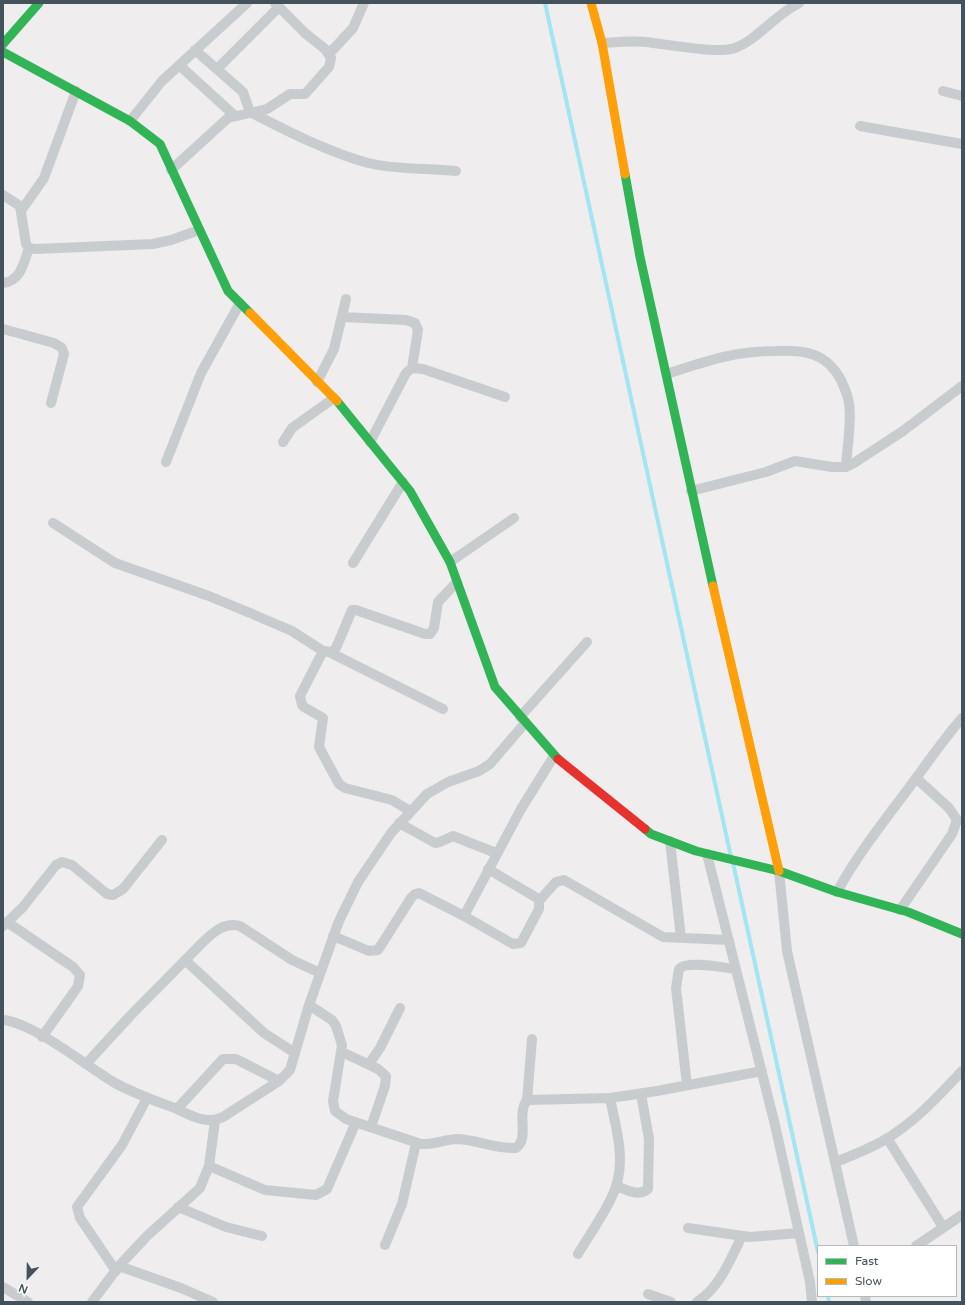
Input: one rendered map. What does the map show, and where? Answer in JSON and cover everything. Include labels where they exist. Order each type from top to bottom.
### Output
[{"type":"main road","points":[[3,44],[39,3]]},
{"type":"main road","points":[[591,3],[602,43],[640,257],[779,871]]},
{"type":"main road","points":[[5,56],[76,91],[130,121],[160,144],[228,291],[334,398],[410,490],[450,562],[495,687],[554,756],[651,834],[670,842],[711,855],[779,871],[838,892],[900,910],[962,934]]},
{"type":"street","points":[[130,121],[152,92],[194,50],[247,3]]},
{"type":"street","points":[[329,54],[353,28],[364,3]]},
{"type":"street","points":[[602,43],[640,42],[688,48],[729,49],[742,45],[783,6],[799,3]]},
{"type":"street","points":[[172,170],[222,123],[234,115],[267,109],[290,94],[306,94],[329,67],[331,58],[329,54],[277,5],[218,69]]},
{"type":"street","points":[[194,50],[243,92],[250,112],[321,145],[368,163],[397,167],[456,171]]},
{"type":"street","points":[[179,65],[234,115]]},
{"type":"street","points":[[21,211],[40,186],[44,178],[76,91]]},
{"type":"street","points":[[943,91],[962,96]]},
{"type":"street","points":[[860,126],[962,144]]},
{"type":"street","points":[[3,195],[16,202],[21,211],[24,238],[29,248],[19,274],[11,280],[3,283]]},
{"type":"street","points":[[29,248],[44,249],[153,244],[171,240],[199,230]]},
{"type":"street","points":[[317,382],[334,349],[346,299]]},
{"type":"street","points":[[166,462],[201,373],[240,303]]},
{"type":"street","points":[[342,317],[406,320],[414,323],[418,330],[412,368],[406,373],[370,442]]},
{"type":"street","points":[[3,329],[54,343],[62,348],[64,354],[51,404]]},
{"type":"street","points":[[667,374],[727,355],[749,351],[796,350],[811,353],[821,358],[836,372],[847,396],[850,416],[846,467]]},
{"type":"street","points":[[412,368],[423,369],[505,397]]},
{"type":"street","points":[[692,491],[766,472],[795,461],[832,467],[846,467],[854,464],[903,431],[962,386]]},
{"type":"street","points":[[283,442],[292,428],[334,398]]},
{"type":"street","points":[[353,563],[403,482]]},
{"type":"street","points":[[450,562],[514,518]]},
{"type":"street","points":[[53,524],[108,560],[137,572],[209,596],[292,631],[326,651],[443,709]]},
{"type":"street","points":[[326,651],[332,652],[336,648],[352,610],[356,610],[425,634],[430,634],[434,628],[438,602],[457,582]]},
{"type":"street","points":[[3,1020],[16,1024],[42,1037],[115,1082],[146,1098],[201,1119],[215,1121],[279,1081],[290,1070],[309,1005],[333,936],[358,882],[381,846],[410,810],[427,794],[441,786],[479,771],[490,764],[523,720],[588,642]]},
{"type":"street","points":[[326,651],[301,692],[300,700],[304,707],[323,718],[319,747],[335,780],[345,788],[392,800],[410,810]]},
{"type":"street","points":[[838,892],[858,859],[916,778],[962,718]]},
{"type":"street","points":[[464,916],[496,853],[554,756]]},
{"type":"street","points":[[900,910],[952,834],[957,820],[949,808],[916,778]]},
{"type":"street","points":[[399,823],[434,843],[453,836],[496,853]]},
{"type":"street","points":[[42,1037],[74,992],[80,980],[80,975],[73,967],[5,924],[27,902],[56,865],[62,862],[72,865],[107,894],[113,895],[123,889],[162,840]]},
{"type":"street","points":[[670,842],[681,938]]},
{"type":"street","points":[[711,855],[729,940],[762,1071],[799,1233],[810,1282],[812,1302]]},
{"type":"street","points":[[488,869],[540,901]]},
{"type":"street","points":[[779,871],[787,951],[854,1245]]},
{"type":"street","points":[[333,936],[369,951],[378,950],[415,894],[425,895],[513,944],[517,944],[524,939],[539,909],[540,901],[556,882],[564,880],[663,937],[729,940]]},
{"type":"street","points":[[86,1064],[130,1016],[215,931],[232,924],[246,930],[292,960],[320,973]]},
{"type":"street","points":[[185,960],[264,1033],[295,1053]]},
{"type":"street","points":[[687,1085],[676,988],[679,969],[684,965],[692,964],[736,969]]},
{"type":"street","points":[[309,1005],[332,1020],[336,1026],[342,1052],[334,1107],[340,1115],[416,1143],[430,1145],[458,1139],[508,1149],[516,1148],[522,1141],[522,1112],[527,1100],[532,1039]]},
{"type":"street","points":[[368,1064],[380,1048],[400,1008]]},
{"type":"street","points":[[342,1052],[383,1072],[386,1080],[371,1127]]},
{"type":"street","points":[[177,1109],[223,1059],[236,1059],[279,1081]]},
{"type":"street","points":[[527,1100],[610,1098],[641,1094],[762,1071]]},
{"type":"street","points":[[836,1162],[887,1138],[926,1107],[962,1071]]},
{"type":"street","points":[[616,1186],[638,1194],[642,1193],[648,1188],[649,1139],[641,1094]]},
{"type":"street","points":[[146,1098],[122,1145],[77,1208],[80,1218],[118,1269],[181,1288],[212,1302]]},
{"type":"street","points":[[578,1254],[616,1186],[620,1155],[610,1098]]},
{"type":"street","points":[[92,1302],[147,1236],[200,1188],[209,1166],[215,1121]]},
{"type":"street","points":[[209,1166],[265,1190],[316,1195],[327,1189],[356,1122]]},
{"type":"street","points":[[887,1138],[942,1227]]},
{"type":"street","points":[[385,1245],[402,1204],[416,1143]]},
{"type":"street","points":[[178,1207],[226,1227],[262,1236]]},
{"type":"street","points":[[917,1245],[962,1215]]},
{"type":"street","points":[[688,1228],[742,1236],[799,1233]]},
{"type":"street","points":[[696,1302],[708,1294],[718,1281],[742,1236]]},
{"type":"street","points":[[3,1287],[28,1302]]},
{"type":"street","points":[[648,1294],[671,1302]]},
{"type":"waterway","points":[[545,3],[731,857]]},
{"type":"waterway","points":[[733,863],[817,1247]]},
{"type":"waterway","points":[[828,1297],[829,1302]]},
{"type":"traffic: fast","points":[[3,44],[39,3]]},
{"type":"traffic: fast","points":[[3,52],[130,121],[160,144],[228,291],[250,313]]},
{"type":"traffic: fast","points":[[625,174],[640,257],[713,586]]},
{"type":"traffic: fast","points":[[337,401],[410,491],[450,562],[495,687],[558,759]]},
{"type":"traffic: fast","points":[[645,829],[651,834],[696,851],[779,871],[837,892],[908,912],[962,934]]},
{"type":"traffic: slow","points":[[591,3],[602,43],[625,174]]},
{"type":"traffic: slow","points":[[250,313],[337,401]]},
{"type":"traffic: slow","points":[[713,586],[779,871]]},
{"type":"traffic: jam","points":[[558,759],[645,829]]}]
